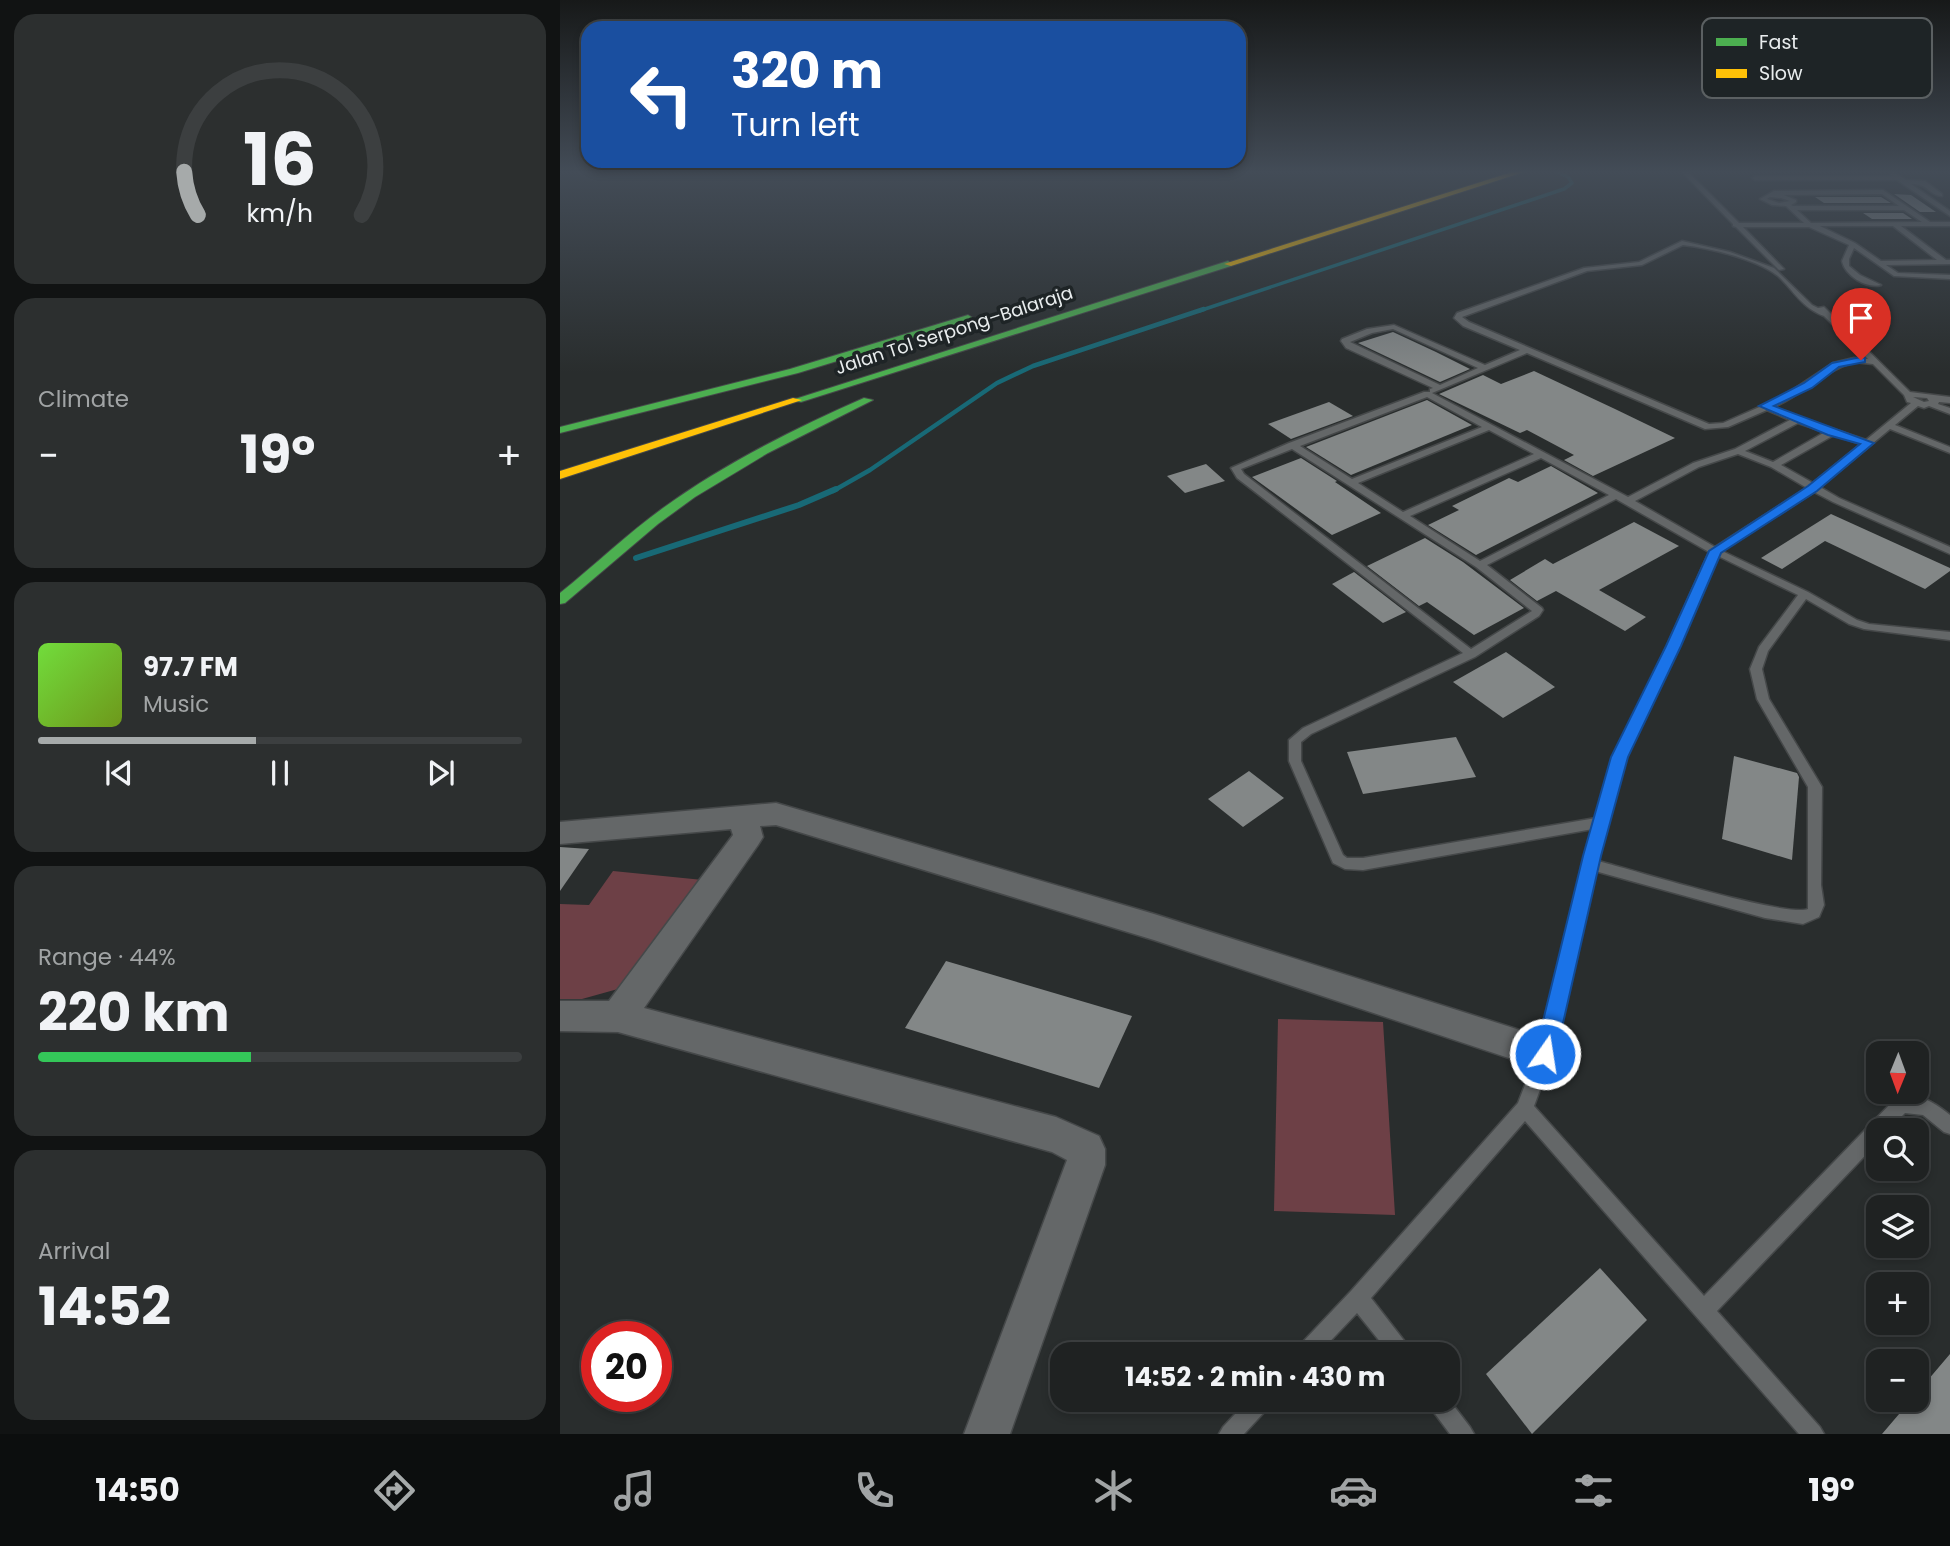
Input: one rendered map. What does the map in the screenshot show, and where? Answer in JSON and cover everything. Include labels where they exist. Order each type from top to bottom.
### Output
[{"type":"highway","name":"Jalan Tol Serpong–Balaraja","points":[[560,458],[1264,239]]},
{"type":"highway","name":"Jalan Tol Serpong–Balaraja","points":[[560,475],[1304,239]]},
{"type":"highway","points":[[961,366],[1246,257]]},
{"type":"highway","points":[[560,442],[988,312]]},
{"type":"highway","points":[[560,430],[794,370]]},
{"type":"highway","points":[[560,600],[678,503],[738,463],[807,426],[883,394]]},
{"type":"street","points":[[560,833],[776,814],[1154,927],[1545,1054]]},
{"type":"street","points":[[618,1017],[748,837],[742,816]]},
{"type":"street","points":[[560,1016],[618,1017],[1056,1135],[1086,1149],[1086,1165],[986,1434]]},
{"type":"lane","points":[[1749,239],[1875,362],[1922,400],[1950,411]]},
{"type":"lane","points":[[1842,239],[1899,276],[1950,277]]},
{"type":"lane","points":[[1914,239],[1948,264]]},
{"type":"lane","points":[[1826,314],[1811,309],[1802,302],[1771,269],[1682,243],[1640,264],[1586,269],[1458,317],[1466,324],[1708,428],[1725,425],[1796,392],[1836,365],[1854,360],[1875,362]]},
{"type":"lane","points":[[1853,244],[1845,258],[1845,265],[1852,273],[1878,285]]},
{"type":"lane","points":[[1879,263],[1948,264]]},
{"type":"lane","points":[[1440,388],[1349,346],[1345,341],[1370,331],[1394,327],[1484,368]]},
{"type":"lane","points":[[1471,654],[1236,472],[1238,467],[1427,394],[1526,350]]},
{"type":"lane","points":[[1427,394],[1628,501],[1715,551],[1804,594],[1853,622],[1868,627],[1950,636]]},
{"type":"lane","points":[[1317,1342],[1359,1298],[1525,1108],[1545,1054],[1590,864],[1619,757],[1715,551],[1812,489],[1922,400],[1950,400]]},
{"type":"lane","points":[[1765,406],[1797,420],[1868,443]]},
{"type":"lane","points":[[1628,501],[1696,465],[1738,452],[1797,420]]},
{"type":"lane","points":[[1889,426],[1950,450]]},
{"type":"lane","points":[[1352,482],[1487,428]]},
{"type":"lane","points":[[1774,465],[1832,432]]},
{"type":"lane","points":[[1292,445],[1480,565],[1538,610],[1471,654],[1307,730],[1295,740],[1295,761],[1338,859],[1345,863],[1363,864],[1602,821]]},
{"type":"lane","points":[[1738,452],[1774,465],[1812,489],[1950,551]]},
{"type":"lane","points":[[1402,516],[1540,455]]},
{"type":"lane","points":[[1480,565],[1616,495]]},
{"type":"lane","points":[[1590,864],[1765,912],[1803,918],[1814,913],[1817,905],[1814,885],[1815,787],[1763,699],[1756,669],[1763,650],[1804,594]]},
{"type":"lane","points":[[1704,1310],[1902,1104],[1927,1107],[1950,1126]]},
{"type":"lane","points":[[1525,1108],[1813,1434]]},
{"type":"lane","points":[[1359,1298],[1393,1342]]},
{"type":"lane","points":[[1230,1434],[1251,1412]]},
{"type":"lane","points":[[1446,1412],[1463,1434]]},
{"type":"shaded area","points":[[613,871],[703,880],[625,987],[582,999],[560,999],[560,904],[589,905]]},
{"type":"shaded area","points":[[1278,1019],[1383,1022],[1395,1215],[1274,1211]]},
{"type":"building","points":[[1393,332],[1470,369],[1440,382],[1358,343]]},
{"type":"building","points":[[1534,371],[1675,438],[1593,476],[1564,460],[1574,455],[1527,430],[1520,433],[1439,394],[1483,375],[1501,384]]},
{"type":"building","points":[[1427,400],[1472,425],[1351,475],[1306,447]]},
{"type":"building","points":[[1329,402],[1353,416],[1291,439],[1268,424]]},
{"type":"building","points":[[1301,458],[1381,513],[1332,535],[1252,477]]},
{"type":"building","points":[[1206,464],[1225,481],[1185,493],[1167,476]]},
{"type":"building","points":[[1551,466],[1598,493],[1476,555],[1428,525],[1459,510],[1452,506],[1509,478],[1518,482]]},
{"type":"building","points":[[1831,514],[1950,568],[1950,571],[1925,589],[1825,541],[1782,569],[1761,558]]},
{"type":"building","points":[[1634,522],[1679,546],[1599,590],[1646,617],[1625,631],[1556,591],[1537,601],[1510,580],[1545,559],[1553,564]]},
{"type":"building","points":[[1425,538],[1463,562],[1524,608],[1474,635],[1427,602],[1419,606],[1367,566]]},
{"type":"building","points":[[1354,572],[1406,612],[1383,623],[1332,584]]},
{"type":"building","points":[[1506,652],[1555,687],[1503,718],[1453,682]]},
{"type":"building","points":[[1456,737],[1476,777],[1363,794],[1347,752]]},
{"type":"building","points":[[1734,756],[1797,773],[1799,777],[1792,860],[1722,839]]},
{"type":"building","points":[[1249,771],[1284,798],[1243,827],[1208,799]]},
{"type":"building","points":[[560,847],[589,849],[560,891]]},
{"type":"building","points":[[946,961],[1132,1016],[1099,1088],[905,1028]]},
{"type":"building","points":[[1600,1268],[1647,1320],[1532,1434],[1486,1374]]},
{"type":"building","points":[[1950,1354],[1950,1434],[1882,1434],[1901,1412],[1929,1412],[1929,1379]]},
{"type":"waterway","points":[[1199,311],[1415,239]]},
{"type":"waterway","points":[[833,491],[870,470],[997,383],[1033,366],[1204,309]]},
{"type":"waterway","points":[[636,558],[799,505],[836,489]]},
{"type":"traffic: fast","points":[[797,400],[1228,264]]},
{"type":"traffic: fast","points":[[560,430],[794,371],[968,318]]},
{"type":"traffic: fast","points":[[560,600],[667,511],[715,479],[764,450],[868,400]]},
{"type":"traffic: slow","points":[[1228,264],[1308,239]]},
{"type":"traffic: slow","points":[[560,475],[797,400]]},
{"type":"route","points":[[1545,1054],[1592,856],[1619,757],[1715,551],[1812,489],[1868,443],[1797,420],[1765,406],[1785,399],[1836,365],[1861,360]]}]
